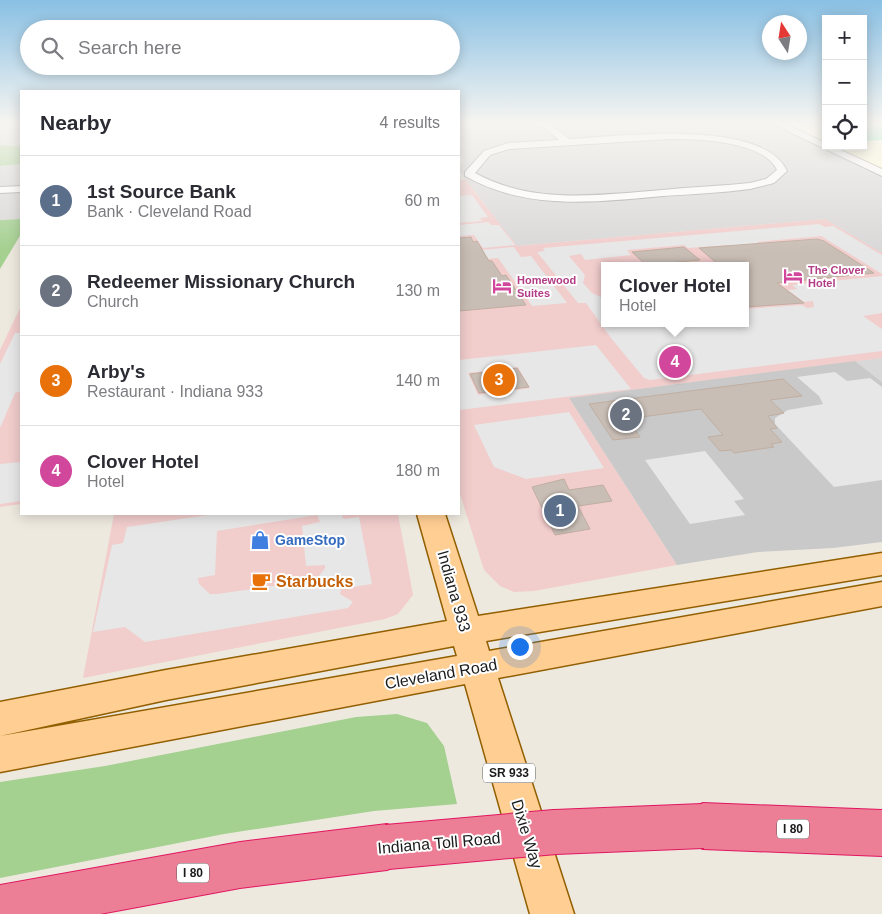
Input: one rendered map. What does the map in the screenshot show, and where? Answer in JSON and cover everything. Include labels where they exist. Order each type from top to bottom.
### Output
[{"type":"highway","name":"Indiana Toll Road","points":[[0,910],[66,896],[240,865],[387,847],[555,832],[703,826],[882,833]]},
{"type":"main road","name":"Indiana 933","points":[[432,515],[476,667]]},
{"type":"main road","points":[[0,719],[166,685],[465,631],[882,564]]},
{"type":"main road","name":"Cleveland Road","points":[[0,754],[882,594]]},
{"type":"main road","name":"Dixie Way","points":[[476,667],[552,914]]},
{"type":"street","points":[[474,166],[464,175],[503,189],[538,197],[570,199],[738,188],[770,181],[780,174],[781,166]]},
{"type":"street","points":[[866,166],[882,173]]},
{"type":"street","points":[[0,190],[20,189]]},
{"type":"shaded area","points":[[0,166],[20,166],[20,187],[0,188]]},
{"type":"shaded area","points":[[461,166],[862,166],[882,175],[882,253],[825,219],[517,246],[460,172]]},
{"type":"shaded area","points":[[465,179],[517,246],[825,219],[882,253],[882,358],[569,398],[677,565],[534,591],[514,592],[500,586],[484,570],[460,494],[460,180]]},
{"type":"shaded area","points":[[20,190],[20,219],[0,220],[0,192]]},
{"type":"shaded area","points":[[472,195],[488,217],[480,218],[482,221],[460,223],[460,196]]},
{"type":"shaded area","points":[[488,222],[491,225],[499,225],[515,245],[483,248],[474,235],[460,236],[460,225]]},
{"type":"shaded area","points":[[819,224],[825,227],[833,226],[882,255],[882,274],[821,236],[757,242],[780,259],[754,264],[728,245],[688,248],[684,245],[627,250],[631,255],[585,260],[581,254],[569,256],[585,275],[583,283],[592,293],[601,297],[601,324],[586,303],[578,303],[537,252],[545,251],[543,248]]},
{"type":"shaded area","points":[[514,247],[521,257],[531,256],[567,303],[532,306],[498,258],[460,261],[460,252]]},
{"type":"shaded area","points":[[882,276],[882,313],[863,316],[882,329],[882,351],[650,380],[644,378],[603,327],[749,327],[749,309],[802,305],[807,308],[814,307],[813,301],[804,302],[788,290],[797,289],[792,285]]},
{"type":"shaded area","points":[[20,308],[20,504],[0,507],[0,350]]},
{"type":"shaded area","points":[[15,333],[20,333],[20,391],[15,393],[0,428],[0,364]]},
{"type":"shaded area","points":[[596,345],[631,389],[460,410],[460,360]],"holes":[[[518,367],[530,388],[478,395],[468,373]]]},
{"type":"shaded area","points":[[882,358],[882,382],[855,361]]},
{"type":"shaded area","points":[[855,361],[882,382],[882,542],[833,548],[758,552],[677,565],[569,398]]},
{"type":"shaded area","points":[[835,372],[847,381],[870,378],[882,387],[882,480],[834,487],[775,424],[775,418],[788,410],[823,404],[819,396],[797,377]]},
{"type":"shaded area","points":[[569,412],[604,468],[526,479],[494,467],[474,425]]},
{"type":"shaded area","points":[[705,451],[744,499],[734,501],[745,515],[690,524],[645,460]]},
{"type":"shaded area","points":[[20,462],[20,501],[0,504],[0,464]]},
{"type":"shaded area","points":[[114,515],[398,515],[413,595],[398,614],[385,619],[83,678]]},
{"type":"shaded area","points":[[208,515],[317,515],[343,515],[342,518],[345,519],[359,517],[372,584],[341,589],[340,594],[353,602],[348,608],[145,642],[125,627],[93,632],[112,545],[123,543],[127,527]],"holes":[[[317,515],[320,522],[302,526],[306,566],[325,565],[319,576],[308,581],[217,594],[210,594],[199,584],[198,578],[215,575],[217,531]]]},
{"type":"green space","points":[[20,219],[20,236],[0,269],[0,220]]},
{"type":"green space","points":[[397,714],[427,723],[444,746],[457,804],[374,811],[224,834],[0,878],[0,782],[105,766],[356,717]]},
{"type":"building","name":"Homewood Suites","points":[[471,237],[473,242],[477,241],[489,261],[492,261],[502,276],[506,275],[526,305],[460,311],[460,238]]},
{"type":"building","name":"The Clover Hotel","points":[[817,239],[824,241],[874,273],[777,283],[804,303],[749,307],[749,262],[715,262],[699,248]]},
{"type":"building","points":[[684,247],[700,260],[643,262],[632,252]]},
{"type":"building","points":[[517,368],[529,387],[479,393],[470,374]]},
{"type":"building","points":[[783,379],[802,396],[770,400],[784,413],[768,416],[777,428],[770,429],[782,442],[771,444],[774,447],[734,453],[731,450],[720,451],[708,437],[723,435],[701,409],[627,419],[640,437],[613,440],[589,404]]},
{"type":"building","points":[[564,479],[569,490],[603,485],[612,501],[578,506],[590,529],[555,535],[532,487]]},
{"type":"place","name":"The Clover Hotel","points":[[793,276]]},
{"type":"place","name":"Homewood Suites","points":[[502,286]]},
{"type":"place","name":"Clover Hotel","points":[[675,362]]},
{"type":"place","name":"Arby's","points":[[499,380]]},
{"type":"place","name":"Redeemer Missionary Church","points":[[626,415]]},
{"type":"place","name":"1st Source Bank","points":[[560,511]]},
{"type":"place","name":"GameStop","points":[[260,540]]},
{"type":"place","name":"Starbucks","points":[[261,581]]}]
